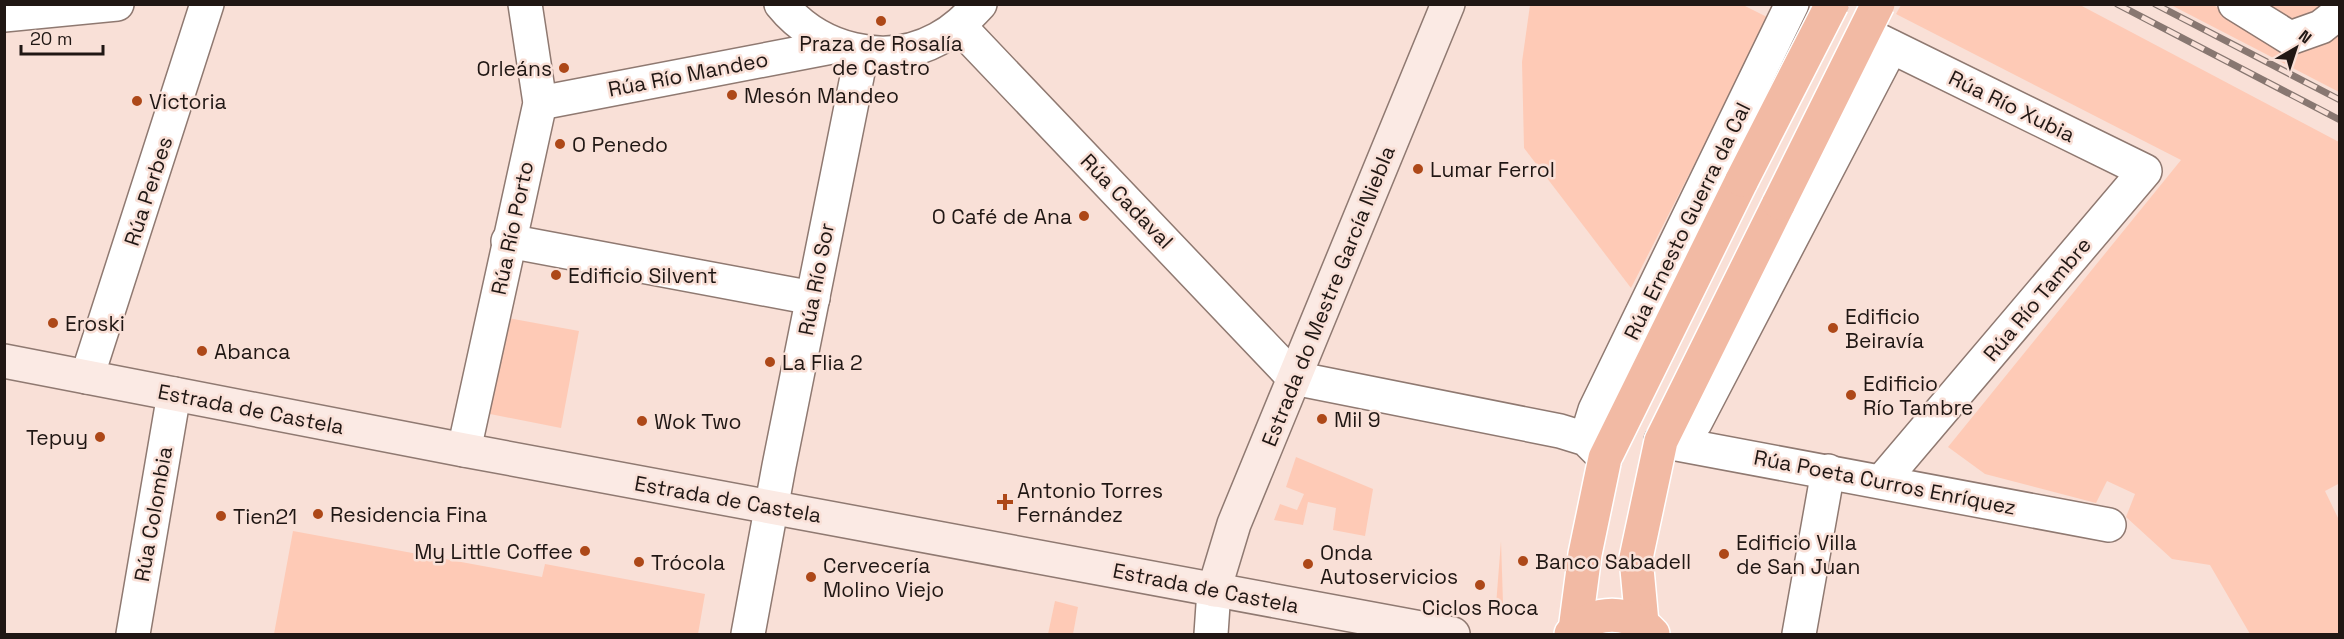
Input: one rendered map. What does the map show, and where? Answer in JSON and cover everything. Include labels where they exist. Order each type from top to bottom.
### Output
[{"type":"highway","points":[[1647,629],[1636,558],[1661,441],[1878,4]]},
{"type":"highway","points":[[1573,632],[1585,554],[1596,449],[1742,180],[1810,5]]},
{"type":"highway","points":[[1573,632],[1590,620],[1607,615],[1625,616],[1647,629]]},
{"type":"main road","name":"Estrada do Mestre García Niebla","points":[[1214,590],[1234,524],[1448,4]]},
{"type":"main road","name":"Estrada de Castela","points":[[4,362],[1453,634]]},
{"type":"street","points":[[4,15],[117,4]]},
{"type":"street","name":"Rúa Perbes","points":[[87,377],[207,4]]},
{"type":"street","name":"Rúa Río Porto","points":[[464,450],[540,103],[525,4]]},
{"type":"street","points":[[781,4],[791,17],[813,34],[850,49],[887,53],[911,50],[936,40],[970,15]]},
{"type":"street","points":[[2235,4],[2290,38],[2321,27],[2340,12]]},
{"type":"street","name":"Rúa Ernesto Guerra da Cal","points":[[1596,449],[1595,410],[1810,5]]},
{"type":"street","name":"Rúa Cadaval","points":[[970,15],[1294,378]]},
{"type":"street","name":"Rúa Río Xubia","points":[[1661,441],[1695,423],[1885,44],[2145,171]]},
{"type":"street","name":"Rúa Río Mandeo","points":[[540,103],[850,49]]},
{"type":"street","name":"Rúa Río Sor","points":[[748,634],[813,297],[850,49]]},
{"type":"street","name":"Rúa Río Tambre","points":[[1882,481],[2145,171]]},
{"type":"street","points":[[508,241],[813,297]]},
{"type":"street","points":[[1294,378],[1560,431],[1596,449]]},
{"type":"street","name":"Rúa Colombia","points":[[133,634],[174,394]]},
{"type":"street","name":"Rúa Poeta Curros Enríquez","points":[[1661,441],[2109,525]]},
{"type":"street","points":[[1799,634],[1828,471]]},
{"type":"street","points":[[1211,634],[1214,590]]},
{"type":"shaded area","points":[[1530,5],[1743,5],[1769,18],[1631,288],[1524,148],[1522,62]]},
{"type":"shaded area","points":[[1901,5],[2080,5],[2339,142],[2340,483],[2325,491],[2339,520],[2339,634],[2250,634],[2210,565],[2172,559],[2126,517],[2135,494],[2107,481],[2096,503],[1985,474],[1948,447],[2181,160],[1896,14]]},
{"type":"shaded area","points":[[2171,5],[2213,5],[2287,45],[2339,24],[2339,92]]},
{"type":"shaded area","points":[[2251,5],[2339,5],[2291,32]]},
{"type":"shaded area","points":[[508,318],[579,331],[561,428],[490,414]]},
{"type":"shaded area","points":[[1296,457],[1373,489],[1365,536],[1333,530],[1336,508],[1308,502],[1303,525],[1274,520],[1280,504],[1297,510],[1304,494],[1286,487]]},
{"type":"shaded area","points":[[293,531],[542,577],[545,564],[705,594],[698,634],[274,634]]},
{"type":"shaded area","points":[[1501,541],[1503,603],[1496,605]]},
{"type":"shaded area","points":[[1055,601],[1078,607],[1073,634],[1048,634]]},
{"type":"tunnel","points":[[1812,8],[1878,40]]},
{"type":"railway","points":[[2117,4],[2340,120]]},
{"type":"railway","points":[[2155,4],[2340,100]]},
{"type":"place","name":"Praza de Rosalía de Castro","points":[[881,21]]},
{"type":"place","name":"Orleáns","points":[[564,68]]},
{"type":"place","name":"Mesón Mandeo","points":[[732,95]]},
{"type":"place","name":"Victoria","points":[[137,101]]},
{"type":"place","name":"O Penedo","points":[[560,144]]},
{"type":"place","name":"Lumar Ferrol","points":[[1418,169]]},
{"type":"place","name":"O Café de Ana","points":[[1084,216]]},
{"type":"place","name":"Edificio Silvent","points":[[556,275]]},
{"type":"place","name":"Eroski","points":[[53,323]]},
{"type":"place","name":"Edificio Beiravía","points":[[1833,328]]},
{"type":"place","name":"Abanca","points":[[202,351]]},
{"type":"place","name":"La Flia 2","points":[[770,362]]},
{"type":"place","name":"Edificio Río Tambre","points":[[1851,395]]},
{"type":"place","name":"Mil 9","points":[[1322,419]]},
{"type":"place","name":"Wok Two","points":[[642,421]]},
{"type":"place","name":"Tepuy","points":[[100,437]]},
{"type":"place","name":"Antonio Torres Fernández","points":[[1005,502]]},
{"type":"place","name":"Residencia Fina","points":[[318,514]]},
{"type":"place","name":"Tien21","points":[[221,516]]},
{"type":"place","name":"My Little Coffee","points":[[585,551]]},
{"type":"place","name":"Edificio Villa de San Juan","points":[[1724,554]]},
{"type":"place","name":"Banco Sabadell","points":[[1523,561]]},
{"type":"place","name":"Trócola","points":[[639,562]]},
{"type":"place","name":"Onda Autoservicios","points":[[1308,564]]},
{"type":"place","name":"Cervecería Molino Viejo","points":[[811,577]]},
{"type":"place","name":"Ciclos Roca","points":[[1480,585]]}]
